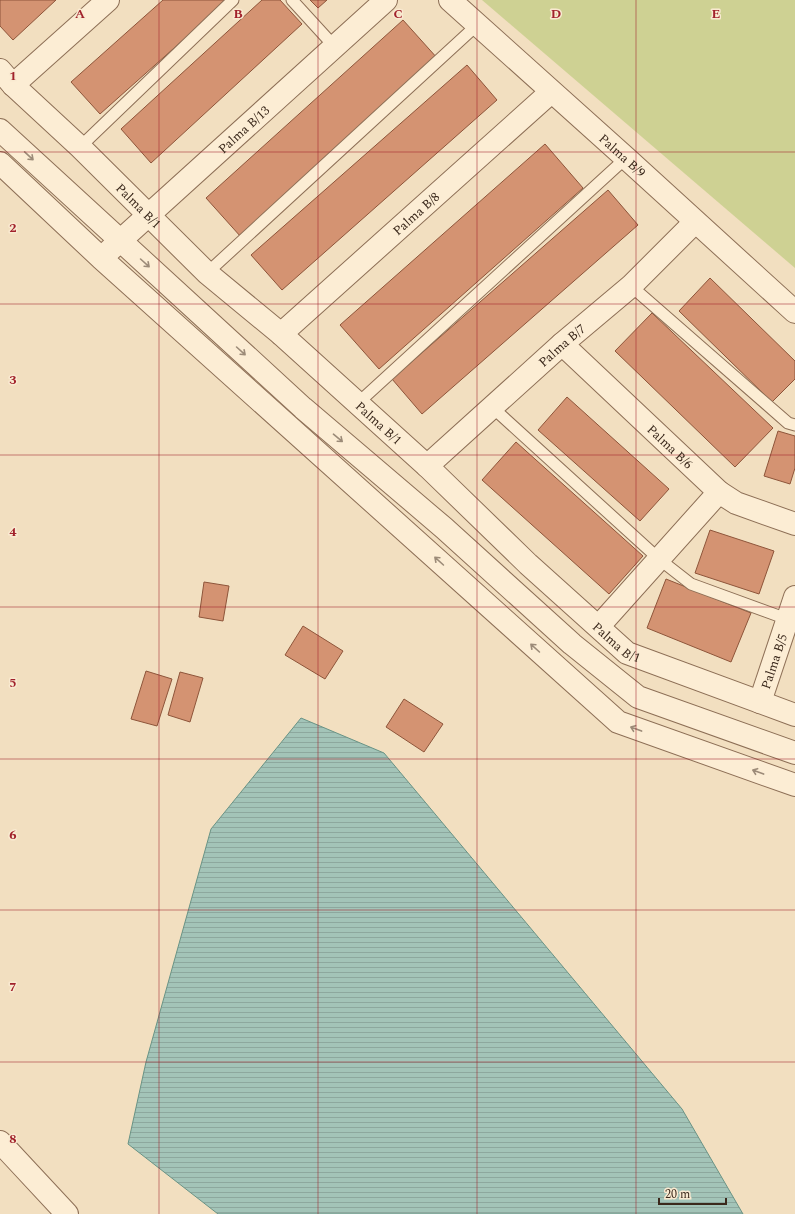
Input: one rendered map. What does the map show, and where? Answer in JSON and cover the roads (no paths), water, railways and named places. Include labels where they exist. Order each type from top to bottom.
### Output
[{"type":"street","points":[[7,77],[108,0]]},
{"type":"street","name":"Palma B/13","points":[[101,258],[386,0]]},
{"type":"street","name":"Palma B/9","points":[[450,0],[795,312]]},
{"type":"street","name":"Palma B/1","points":[[7,77],[207,273],[281,334],[426,466],[528,564],[627,652],[795,715]]},
{"type":"street","name":"Palma B/8","points":[[281,334],[551,92]]},
{"type":"street","points":[[0,130],[303,408],[444,528],[572,644],[638,697],[795,753]]},
{"type":"street","points":[[0,163],[101,258],[618,722],[795,785]]},
{"type":"street","name":"Palma B/7","points":[[426,466],[562,344],[632,286],[696,222]]},
{"type":"street","name":"Palma B/6","points":[[562,344],[719,492],[736,503],[795,524]]},
{"type":"street","points":[[598,626],[719,492]]},
{"type":"street","name":"Palma B/5","points":[[760,702],[795,597]]},
{"type":"street","points":[[0,1142],[67,1214]]},
{"type":"lane","points":[[80,147],[233,0]]},
{"type":"lane","points":[[292,0],[334,46]]},
{"type":"lane","points":[[207,273],[477,25]]},
{"type":"lane","points":[[358,404],[626,158]]},
{"type":"lane","points":[[632,286],[788,423],[795,425]]},
{"type":"lane","points":[[492,407],[659,559],[691,584],[787,619]]},
{"type":"water","points":[[301,718],[384,753],[682,1109],[743,1214],[218,1214],[128,1144],[146,1062],[211,829]]}]
